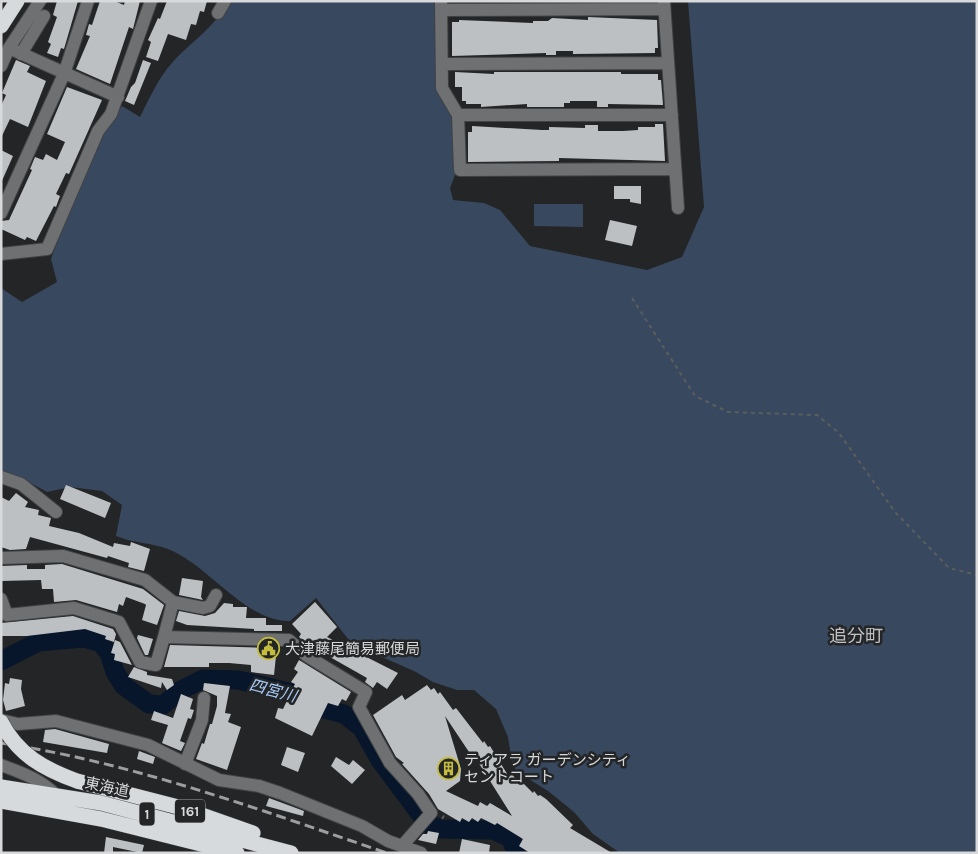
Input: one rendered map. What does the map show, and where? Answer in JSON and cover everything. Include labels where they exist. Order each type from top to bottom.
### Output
[{"type":"highway","points":[[1,26],[17,1]]},
{"type":"highway","name":"161","points":[[2,719],[12,740],[36,764],[77,781],[212,818],[262,836],[298,853]]},
{"type":"highway","name":"東海道","points":[[1,787],[56,795],[151,815],[290,853]]},
{"type":"highway","name":"1","points":[[1,801],[101,819],[237,853]]},
{"type":"street","points":[[1,66],[9,48],[40,1]]},
{"type":"street","points":[[1,212],[64,74],[88,1]]},
{"type":"street","points":[[1,254],[47,249],[98,131],[111,114],[152,1]]},
{"type":"street","points":[[218,13],[225,1]]},
{"type":"street","points":[[676,169],[460,170],[458,116],[442,88],[441,6],[664,5],[676,169],[678,208]]},
{"type":"street","points":[[22,54],[44,16]]},
{"type":"street","points":[[9,48],[118,97]]},
{"type":"street","points":[[442,64],[668,63]]},
{"type":"street","points":[[458,116],[672,115]]},
{"type":"street","points":[[1,477],[22,484],[56,512]]},
{"type":"street","points":[[1,558],[63,556],[145,580],[173,602],[203,608],[210,606],[216,595]]},
{"type":"street","points":[[1,599],[7,615],[74,608],[119,622],[140,662],[156,665],[173,602]]},
{"type":"street","points":[[164,637],[289,640],[307,656],[366,692],[358,706],[390,763],[418,794],[431,813],[402,846]]},
{"type":"street","points":[[184,764],[202,720],[204,698]]},
{"type":"street","points":[[2,719],[18,724],[56,721],[148,745],[219,780],[260,786],[280,793],[362,826],[388,841],[421,853]]},
{"type":"street","points":[[1,765],[45,784],[56,795]]},
{"type":"street","points":[[192,841],[212,853]]},
{"type":"path","points":[[632,298],[696,396],[728,412],[816,415],[839,433],[895,512],[949,568],[977,575]]},
{"type":"shaded area","points":[[228,1],[433,2],[439,12],[438,78],[455,118],[455,175],[450,188],[453,200],[484,203],[500,210],[530,246],[647,270],[682,257],[704,207],[688,1],[977,1],[977,853],[620,853],[593,834],[574,812],[548,791],[516,771],[511,757],[508,737],[496,709],[474,690],[457,690],[433,682],[414,671],[352,644],[316,598],[290,621],[274,619],[258,612],[242,603],[183,557],[162,547],[116,536],[122,505],[102,491],[70,487],[47,492],[27,481],[1,471],[1,288],[22,302],[57,282],[51,259],[78,185],[104,132],[122,106],[140,117],[166,70],[209,27],[223,11]]},
{"type":"shaded area","points":[[534,204],[583,204],[583,227],[534,226]]},
{"type":"building","points":[[57,1],[78,1],[64,49],[61,48],[58,57],[47,53],[51,44],[48,42],[57,17],[53,15]]},
{"type":"building","points":[[100,1],[114,1],[124,5],[125,1],[140,1],[133,29],[129,27],[110,84],[76,69],[90,36],[86,35],[89,24],[92,25]]},
{"type":"building","points":[[167,1],[207,1],[204,12],[200,11],[196,25],[191,24],[186,40],[168,34],[158,61],[146,57],[151,42],[148,40],[158,18],[160,19]]},
{"type":"building","points":[[588,17],[657,20],[658,48],[655,48],[655,53],[573,54],[573,51],[556,51],[556,55],[546,55],[546,53],[452,56],[452,22],[459,22],[459,20],[533,23],[533,21],[548,21],[552,18],[588,20]]},
{"type":"building","points":[[16,60],[30,66],[27,72],[46,81],[28,127],[10,119],[1,138],[1,106],[6,95],[2,93]]},
{"type":"building","points":[[143,60],[151,63],[134,105],[125,101],[131,87],[135,83]]},
{"type":"building","points":[[455,72],[494,74],[494,72],[621,72],[621,74],[658,74],[658,80],[661,80],[663,105],[608,104],[608,107],[597,107],[597,101],[570,101],[570,103],[564,103],[564,107],[527,107],[527,104],[481,107],[481,104],[466,104],[466,101],[462,101],[462,87],[455,87]]},
{"type":"building","points":[[67,87],[102,100],[69,174],[66,173],[56,194],[60,196],[56,207],[54,206],[36,241],[27,237],[25,240],[1,229],[1,221],[9,220],[32,170],[30,169],[35,157],[43,160],[46,154],[57,160],[65,142],[47,134]]},
{"type":"building","points":[[655,124],[663,124],[665,161],[559,158],[559,161],[468,162],[468,132],[472,132],[472,126],[549,130],[549,127],[585,128],[585,125],[598,125],[598,131],[623,131],[638,130],[638,127],[655,127]]},
{"type":"building","points":[[1,150],[13,156],[1,183]]},
{"type":"building","points":[[614,186],[641,186],[641,204],[630,202],[630,199],[614,199]]},
{"type":"building","points":[[610,220],[637,226],[632,246],[605,240]]},
{"type":"building","points":[[66,485],[111,503],[105,518],[60,499]]},
{"type":"building","points":[[16,493],[28,502],[25,507],[39,510],[38,515],[51,518],[49,526],[79,533],[113,547],[114,543],[130,546],[131,542],[150,549],[144,571],[128,567],[129,563],[108,556],[107,558],[30,537],[26,549],[10,550],[1,547],[1,497],[9,501]]},
{"type":"building","points":[[62,564],[143,589],[164,605],[157,625],[142,620],[145,604],[126,597],[123,606],[119,604],[117,612],[76,600],[54,602],[53,589],[42,589],[41,580],[1,581],[1,566],[27,565],[27,569],[45,569],[45,565]]},
{"type":"building","points":[[182,578],[203,581],[201,597],[203,600],[179,595]]},
{"type":"building","points":[[315,602],[337,627],[327,637],[398,673],[387,689],[377,682],[373,688],[365,682],[367,678],[307,644],[299,637],[301,634],[292,624]]},
{"type":"building","points":[[224,603],[233,604],[233,607],[247,607],[246,618],[266,618],[266,625],[282,625],[282,631],[254,631],[254,629],[187,625],[176,621],[179,611],[205,616],[215,613]]},
{"type":"building","points":[[73,616],[113,629],[116,634],[114,642],[105,639],[106,636],[85,629],[27,636],[1,636],[1,623]]},
{"type":"building","points":[[138,635],[153,639],[148,655],[145,655],[137,638]]},
{"type":"building","points":[[115,640],[120,642],[132,665],[114,660],[115,654],[111,653]]},
{"type":"building","points":[[170,645],[273,648],[273,656],[276,656],[274,675],[251,672],[251,665],[229,663],[209,663],[209,667],[164,667]]},
{"type":"building","points":[[299,660],[351,692],[346,701],[342,699],[338,706],[328,703],[312,736],[275,718],[278,708],[283,709],[295,684],[291,682],[298,672],[294,669]]},
{"type":"building","points":[[134,667],[147,672],[147,675],[172,679],[174,685],[167,690],[162,682],[161,688],[128,677]]},
{"type":"building","points":[[10,678],[22,680],[21,689],[25,706],[6,711],[3,700],[5,683],[9,684]]},
{"type":"building","points":[[204,683],[230,686],[225,713],[231,714],[228,722],[241,727],[227,770],[196,759],[202,743],[204,744],[210,724],[212,724],[217,706],[217,696],[203,690]]},
{"type":"building","name":"ティアラ ガーデンシティ セントコート","points":[[427,685],[431,690],[434,688],[438,694],[440,692],[453,710],[456,708],[483,743],[484,741],[488,747],[490,746],[509,777],[512,774],[520,785],[523,783],[533,793],[534,791],[538,796],[540,795],[546,799],[573,825],[570,828],[612,853],[530,853],[519,846],[523,839],[497,823],[495,825],[481,818],[478,822],[472,818],[469,822],[462,818],[460,822],[438,809],[429,794],[402,764],[404,763],[396,757],[373,715],[402,695],[405,700]],"holes":[[[445,716],[473,758],[475,757],[512,816],[490,803],[487,806],[480,802],[478,806],[446,791],[460,781],[461,769]]]},
{"type":"building","points":[[181,694],[193,699],[190,709],[194,710],[191,719],[188,718],[180,741],[185,743],[181,751],[162,743],[168,725],[151,720],[154,711],[173,718]]},
{"type":"building","points":[[55,729],[109,744],[107,753],[43,742],[45,730]]},
{"type":"building","points":[[287,747],[305,753],[298,772],[281,765]]},
{"type":"building","points":[[139,751],[155,757],[153,764],[137,759]]},
{"type":"building","points":[[336,757],[349,765],[353,760],[365,770],[352,784],[331,766]]},
{"type":"building","points":[[269,798],[304,811],[303,816],[266,806]]},
{"type":"building","points":[[428,831],[439,833],[436,844],[418,840],[423,834],[427,834]]},
{"type":"building","points":[[106,837],[144,845],[142,853],[113,847],[113,853],[104,853]]},
{"type":"building","points":[[462,839],[490,845],[489,853],[459,853]]},
{"type":"waterway","name":"四宮川","points":[[1,658],[3,660],[38,642],[84,638],[101,643],[109,653],[115,672],[124,686],[149,704],[163,705],[181,690],[203,679],[238,680],[296,694],[324,709],[344,714],[362,728],[380,760],[427,823],[440,829],[493,830],[510,838],[517,853]]},
{"type":"railway","points":[[1,743],[51,752],[148,775],[196,789],[387,853]]},
{"type":"place","name":"大津藤尾簡易郵便局","points":[[269,649]]},
{"type":"place","name":"ティアラ ガーデンシティ セントコート","points":[[448,769]]},
{"type":"district","name":"追分町","points":[[856,636]]}]
